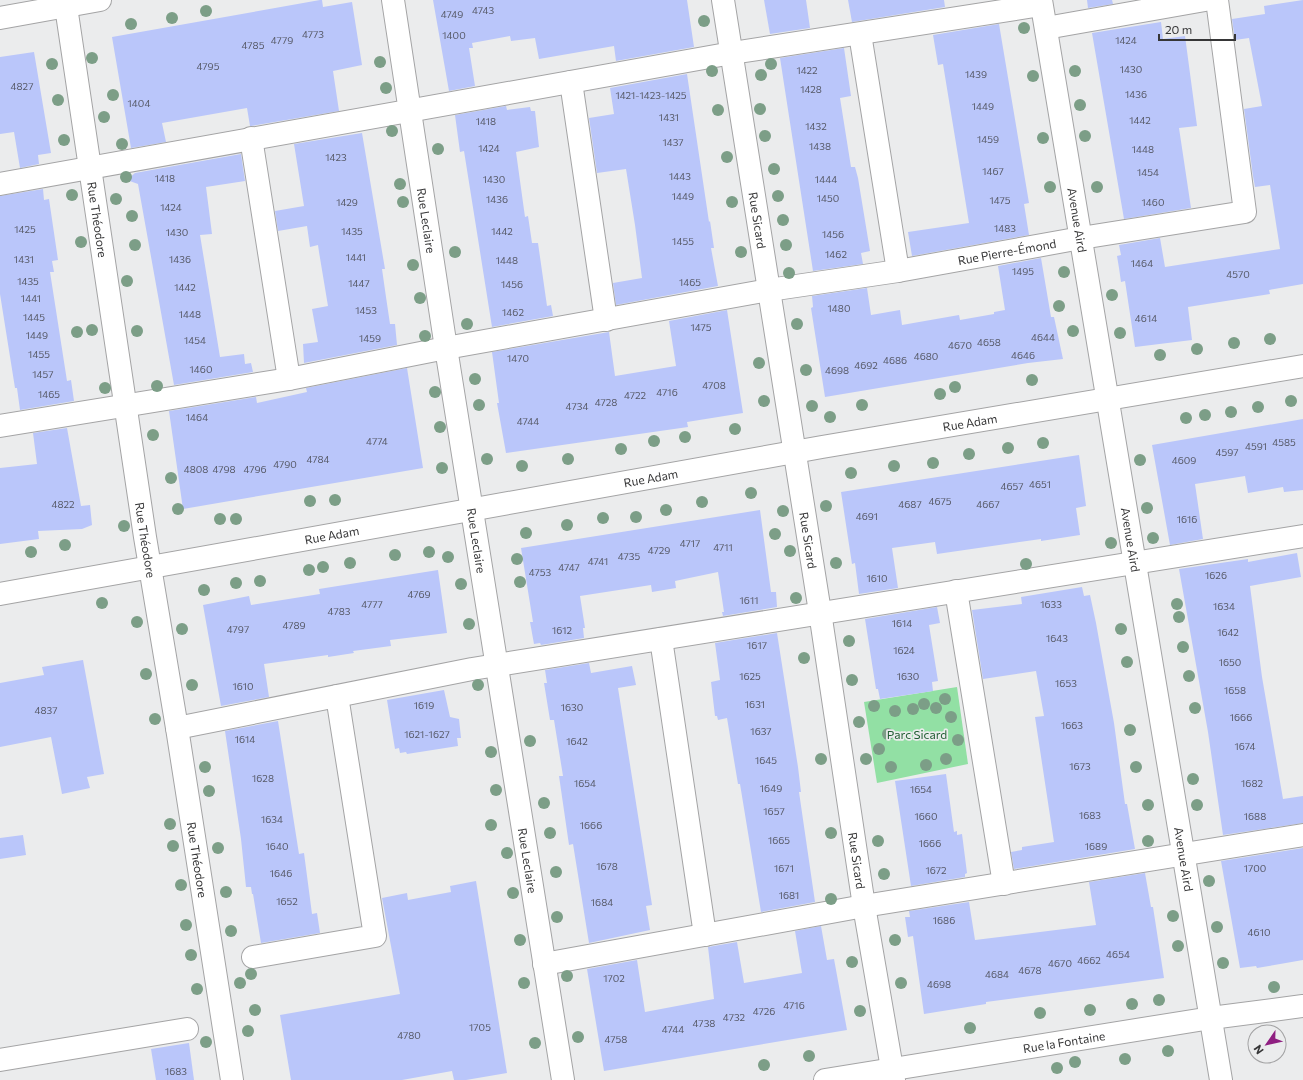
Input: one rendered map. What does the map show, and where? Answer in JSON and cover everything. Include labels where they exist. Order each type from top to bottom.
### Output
[{"type":"street","points":[[0,18],[65,3],[100,0]]},
{"type":"street","name":"Rue Leclaire","points":[[393,0],[471,509],[477,535],[563,1080]]},
{"type":"street","name":"Rue Sicard","points":[[723,0],[820,612],[864,906],[893,1075]]},
{"type":"street","points":[[1046,28],[1204,0]]},
{"type":"street","name":"Rue Pierre-Émond","points":[[0,426],[289,379],[446,348],[769,290],[898,271],[1081,238],[1245,212],[1217,0]]},
{"type":"street","points":[[0,184],[732,53],[860,34],[1041,2]]},
{"type":"street","name":"Avenue Aird","points":[[1041,2],[1221,1080]]},
{"type":"street","name":"Rue Théodore","points":[[65,3],[149,567],[177,728],[232,1080]]},
{"type":"street","points":[[860,34],[898,271]]},
{"type":"street","points":[[571,82],[606,320]]},
{"type":"street","points":[[251,138],[289,379]]},
{"type":"street","name":"Rue Adam","points":[[0,594],[794,452],[1303,366]]},
{"type":"street","points":[[177,728],[472,669],[820,612],[1303,536]]},
{"type":"street","points":[[956,591],[1004,884]]},
{"type":"street","points":[[661,639],[705,935]]},
{"type":"street","points":[[253,956],[375,936],[337,696]]},
{"type":"street","points":[[544,964],[864,906],[1303,834]]},
{"type":"street","name":"Rue la Fontaine","points":[[825,1080],[893,1075],[1211,1018],[1303,1006]]},
{"type":"street","points":[[0,1060],[187,1029]]},
{"type":"green space","name":"Parc Sicard","points":[[957,687],[968,764],[877,783],[864,702]]},
{"type":"building","points":[[322,0],[323,7],[352,2],[362,65],[333,71],[339,111],[250,126],[247,108],[162,123],[166,142],[131,148],[112,37]]},
{"type":"building","points":[[433,0],[687,0],[694,47],[616,61],[614,46],[539,59],[535,38],[511,41],[510,36],[472,43],[473,48],[469,48],[475,86],[449,91]]},
{"type":"building","points":[[764,0],[806,0],[810,28],[770,34]]},
{"type":"building","points":[[848,0],[944,0],[945,7],[852,22]]},
{"type":"building","points":[[1087,0],[1112,0],[1113,4],[1088,8]]},
{"type":"building","points":[[1303,0],[1303,284],[1269,290],[1270,294],[1188,307],[1192,340],[1135,347],[1125,281],[1121,282],[1117,256],[1121,255],[1119,245],[1160,238],[1165,267],[1280,249],[1270,185],[1255,187],[1253,176],[1244,109],[1262,106],[1249,38],[1235,40],[1232,19],[1265,14],[1264,6]]},
{"type":"building","points":[[1161,22],[1163,39],[1185,36],[1197,126],[1179,128],[1191,208],[1124,219],[1092,33]]},
{"type":"building","points":[[999,24],[1029,203],[1024,204],[1029,235],[912,256],[908,232],[969,223],[943,64],[938,65],[933,35]]},
{"type":"building","points":[[844,48],[851,96],[840,98],[851,167],[855,167],[858,178],[870,251],[861,253],[863,264],[813,271],[780,58]]},
{"type":"building","points":[[34,52],[51,153],[38,155],[39,164],[20,168],[14,132],[0,134],[0,57]]},
{"type":"building","points":[[687,74],[714,248],[711,248],[718,286],[616,305],[613,283],[642,278],[635,225],[626,169],[597,173],[589,118],[614,114],[610,88]]},
{"type":"building","points":[[506,106],[507,110],[530,107],[531,111],[535,111],[539,147],[516,152],[525,217],[528,216],[532,243],[538,243],[547,306],[551,305],[553,316],[492,327],[464,151],[460,152],[455,115]]},
{"type":"building","points":[[362,133],[385,269],[382,269],[390,324],[395,324],[397,345],[304,363],[303,344],[318,342],[312,309],[328,306],[318,245],[310,247],[307,226],[278,231],[275,211],[304,206],[294,144]]},
{"type":"building","points":[[241,154],[245,181],[206,187],[212,234],[200,235],[220,357],[244,354],[245,364],[251,363],[253,372],[174,385],[138,184],[127,180],[135,173]]},
{"type":"building","points":[[43,189],[44,200],[49,199],[58,260],[52,261],[54,272],[50,272],[67,381],[71,380],[74,401],[20,410],[0,294],[0,196]]},
{"type":"building","points":[[1041,258],[1051,317],[1054,317],[1063,359],[1028,363],[825,397],[811,308],[813,307],[812,296],[867,288],[871,315],[900,310],[902,325],[959,315],[960,320],[994,314],[994,312],[1005,310],[998,266]]},
{"type":"building","points":[[727,310],[743,413],[687,422],[688,427],[506,453],[497,403],[499,403],[492,352],[609,332],[615,376],[676,366],[669,321]]},
{"type":"building","points":[[407,368],[423,468],[183,509],[169,411],[256,397],[257,403],[307,392],[306,388]]},
{"type":"building","points":[[1303,419],[1303,490],[1284,492],[1283,487],[1248,493],[1245,476],[1195,484],[1203,539],[1170,545],[1152,445]]},
{"type":"building","points":[[67,428],[81,506],[90,505],[92,525],[82,529],[38,531],[39,539],[0,544],[0,468],[37,464],[33,433]]},
{"type":"building","points":[[1079,455],[1086,506],[1076,508],[1080,535],[937,554],[935,542],[892,548],[898,588],[859,594],[855,563],[852,564],[841,492]]},
{"type":"building","points":[[760,510],[771,592],[776,592],[777,607],[723,616],[722,612],[724,612],[718,572],[675,581],[676,588],[652,592],[651,585],[580,596],[585,628],[583,628],[584,638],[541,645],[540,643],[534,644],[530,622],[533,622],[521,548]]},
{"type":"building","points":[[1297,553],[1301,577],[1250,586],[1262,677],[1283,799],[1303,796],[1303,823],[1223,835],[1208,732],[1179,569],[1248,559],[1248,562]]},
{"type":"building","points":[[438,570],[447,633],[390,640],[391,646],[353,651],[354,653],[264,664],[269,697],[221,706],[203,605],[249,596],[251,605],[320,594],[319,589]]},
{"type":"building","points":[[1082,587],[1084,596],[1090,595],[1096,623],[1114,723],[1125,804],[1127,804],[1135,849],[1014,869],[1011,852],[1022,850],[1022,847],[1054,842],[1035,717],[1044,716],[1036,671],[983,679],[972,610],[1022,604],[1021,597]]},
{"type":"building","points":[[937,607],[940,623],[929,625],[938,681],[932,682],[933,691],[880,699],[878,689],[876,689],[865,619]]},
{"type":"building","points":[[777,633],[798,767],[801,792],[799,792],[815,902],[761,912],[740,784],[738,784],[727,718],[718,720],[717,716],[715,716],[711,682],[720,680],[715,643]]},
{"type":"building","points":[[83,660],[104,774],[87,777],[90,788],[62,794],[51,737],[0,747],[0,683],[44,675],[42,667]]},
{"type":"building","points":[[589,663],[591,673],[632,666],[636,685],[618,688],[652,905],[646,906],[650,930],[589,943],[573,844],[569,845],[559,776],[563,776],[554,720],[550,720],[544,683],[547,683],[545,670]]},
{"type":"building","points":[[444,690],[450,717],[459,719],[461,738],[457,738],[458,746],[407,754],[406,752],[400,753],[399,748],[395,749],[387,700]]},
{"type":"building","points":[[278,721],[299,854],[304,853],[312,914],[317,913],[320,933],[261,943],[253,894],[251,887],[246,887],[241,839],[225,731]]},
{"type":"building","points":[[946,774],[954,832],[957,831],[957,835],[962,834],[967,873],[965,874],[965,877],[911,886],[895,781]]},
{"type":"building","points":[[23,835],[26,855],[0,859],[0,838]]},
{"type":"building","points":[[1303,848],[1303,960],[1257,968],[1256,966],[1240,968],[1221,861]]},
{"type":"building","points":[[1145,873],[1151,907],[1153,907],[1164,978],[986,1002],[986,1004],[924,1014],[913,936],[908,937],[905,917],[910,917],[909,911],[969,902],[975,940],[1096,925],[1089,882]]},
{"type":"building","points":[[476,881],[507,1073],[466,1080],[454,1080],[452,1071],[402,1080],[291,1080],[280,1015],[400,994],[382,898],[407,893],[408,900],[451,892],[450,886]]},
{"type":"building","points":[[821,926],[827,960],[834,959],[847,1030],[604,1071],[587,969],[637,960],[645,1012],[714,999],[708,947],[737,942],[744,983],[802,973],[795,931]]},
{"type":"building","points":[[189,1043],[194,1080],[156,1080],[151,1049]]}]
